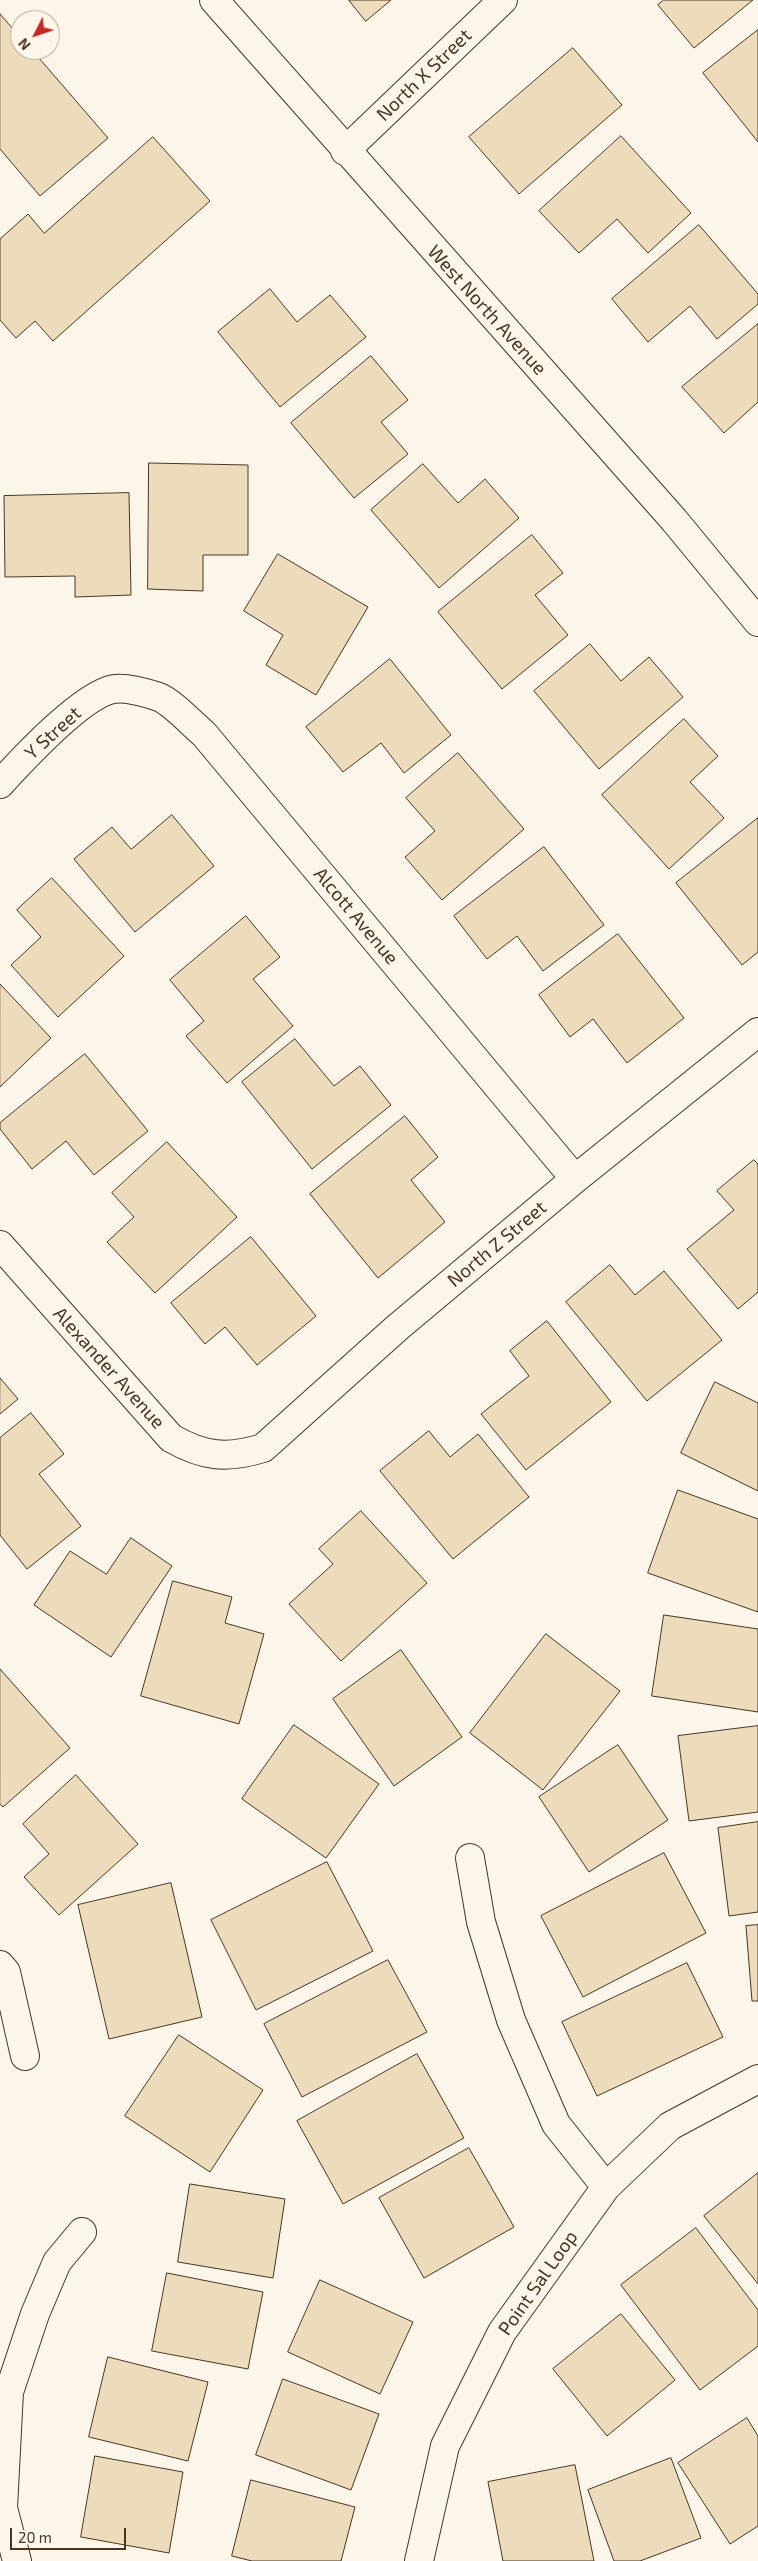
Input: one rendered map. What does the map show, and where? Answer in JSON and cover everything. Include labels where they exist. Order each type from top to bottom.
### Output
[{"type":"street","name":"West North Avenue","points":[[214,0],[674,520],[758,622]]},
{"type":"street","name":"North X Street","points":[[346,151],[504,0]]},
{"type":"street","name":"Y Street","points":[[0,784],[29,754],[87,702],[113,689]]},
{"type":"street","name":"Alcott Avenue","points":[[113,689],[160,698],[204,734],[575,1179]]},
{"type":"street","name":"North Z Street","points":[[238,1456],[263,1448],[398,1327],[575,1179],[758,1032]]},
{"type":"street","name":"Alexander Avenue","points":[[0,1245],[171,1438],[194,1451],[238,1456]]},
{"type":"street","points":[[470,1858],[481,1922],[511,2020],[556,2124],[606,2187]]},
{"type":"street","points":[[0,1965],[6,1972],[25,2056]]},
{"type":"street","name":"Point Sal Loop","points":[[419,2561],[446,2446],[502,2332],[606,2187],[670,2126],[758,2079]]},
{"type":"street","points":[[17,2561],[3,2508],[9,2392],[35,2314],[58,2262],[82,2232]]},
{"type":"building","points":[[349,0],[391,0],[366,21]]},
{"type":"building","points":[[664,0],[753,0],[694,48],[658,5]]},
{"type":"building","points":[[0,14],[10,26],[10,60],[41,60],[108,138],[40,196],[0,149]]},
{"type":"building","points":[[758,30],[758,142],[703,73]]},
{"type":"building","points":[[573,48],[622,105],[519,194],[469,137]]},
{"type":"building","points":[[621,136],[691,213],[648,253],[617,219],[579,253],[539,211]]},
{"type":"building","points":[[153,137],[210,201],[53,341],[35,321],[16,338],[0,320],[0,239],[28,214],[44,233]]},
{"type":"building","points":[[699,225],[758,294],[758,304],[717,339],[690,306],[648,342],[612,299]]},
{"type":"building","points":[[270,289],[297,322],[330,295],[366,337],[280,407],[218,332]]},
{"type":"building","points":[[758,324],[758,402],[724,433],[682,387]]},
{"type":"building","points":[[371,356],[408,400],[381,422],[408,454],[354,498],[291,423]]},
{"type":"building","points":[[149,463],[248,465],[248,555],[203,555],[203,591],[148,589]]},
{"type":"building","points":[[423,464],[458,503],[485,479],[519,518],[439,588],[371,510]]},
{"type":"building","points":[[129,493],[131,595],[75,597],[75,576],[5,577],[4,496]]},
{"type":"building","points":[[532,535],[563,573],[535,595],[568,635],[502,689],[438,612]]},
{"type":"building","points":[[278,554],[368,607],[316,695],[266,665],[283,635],[244,611]]},
{"type":"building","points":[[590,644],[621,681],[649,657],[683,697],[599,769],[534,691]]},
{"type":"building","points":[[390,659],[451,735],[404,773],[381,743],[343,772],[306,727]]},
{"type":"building","points":[[684,719],[718,756],[690,782],[724,818],[669,869],[602,795]]},
{"type":"building","points":[[458,753],[524,829],[442,900],[405,857],[435,831],[406,798]]},
{"type":"building","points":[[172,815],[214,866],[135,932],[74,859],[112,827],[131,849]]},
{"type":"building","points":[[758,818],[758,952],[742,965],[676,883]]},
{"type":"building","points":[[544,847],[604,925],[543,971],[517,936],[487,959],[454,916]]},
{"type":"building","points":[[52,878],[124,956],[58,1017],[11,965],[41,937],[17,910]]},
{"type":"building","points":[[246,916],[280,957],[253,979],[293,1026],[227,1083],[186,1036],[204,1021],[170,980]]},
{"type":"building","points":[[618,934],[684,1018],[627,1063],[593,1019],[570,1037],[539,995]]},
{"type":"building","points":[[0,984],[51,1038],[0,1087]]},
{"type":"building","points":[[295,1039],[334,1086],[360,1066],[391,1105],[312,1169],[242,1082]]},
{"type":"building","points":[[85,1054],[148,1131],[94,1175],[66,1141],[32,1169],[0,1129],[0,1123]]},
{"type":"building","points":[[405,1116],[438,1157],[411,1180],[445,1222],[378,1278],[310,1194]]},
{"type":"building","points":[[167,1142],[237,1217],[155,1293],[107,1242],[134,1217],[112,1193]]},
{"type":"building","points":[[754,1160],[758,1164],[758,1292],[738,1309],[687,1249],[734,1210],[717,1191]]},
{"type":"building","points":[[251,1237],[316,1316],[257,1365],[225,1327],[205,1344],[171,1303]]},
{"type":"building","points":[[610,1265],[635,1295],[664,1271],[722,1340],[647,1401],[566,1302]]},
{"type":"building","points":[[547,1321],[611,1402],[526,1470],[481,1414],[529,1376],[510,1351]]},
{"type":"building","points":[[0,1378],[18,1399],[0,1414]]},
{"type":"building","points":[[715,1382],[758,1403],[758,1491],[681,1453]]},
{"type":"building","points":[[31,1413],[64,1454],[39,1474],[81,1526],[27,1569],[0,1535],[0,1438]]},
{"type":"building","points":[[429,1431],[450,1457],[478,1434],[529,1497],[453,1559],[380,1471]]},
{"type":"building","points":[[678,1490],[758,1519],[758,1612],[648,1573]]},
{"type":"building","points":[[361,1511],[427,1583],[341,1661],[289,1604],[333,1564],[319,1549]]},
{"type":"building","points":[[131,1538],[172,1566],[111,1657],[34,1605],[70,1551],[106,1574]]},
{"type":"building","points":[[173,1581],[232,1597],[225,1623],[264,1634],[239,1724],[141,1696]]},
{"type":"building","points":[[664,1615],[758,1629],[758,1712],[652,1696]]},
{"type":"building","points":[[546,1634],[620,1691],[543,1790],[470,1733]]},
{"type":"building","points":[[401,1650],[462,1737],[394,1786],[333,1699]]},
{"type":"building","points":[[0,1669],[70,1748],[3,1807],[0,1804]]},
{"type":"building","points":[[294,1725],[379,1784],[326,1858],[242,1799]]},
{"type":"building","points":[[758,1726],[758,1812],[689,1821],[678,1736]]},
{"type":"building","points":[[618,1745],[668,1820],[589,1872],[539,1797]]},
{"type":"building","points":[[76,1775],[138,1844],[59,1915],[24,1877],[49,1854],[23,1824]]},
{"type":"building","points":[[758,1822],[758,1912],[729,1916],[718,1828]]},
{"type":"building","points":[[664,1853],[706,1933],[583,1997],[541,1916]]},
{"type":"building","points":[[327,1862],[373,1951],[256,2010],[211,1920]]},
{"type":"building","points":[[171,1883],[202,2017],[109,2039],[78,1905]]},
{"type":"building","points":[[758,1925],[758,2001],[752,2001],[746,1926]]},
{"type":"building","points":[[388,1960],[427,2032],[302,2097],[264,2024]]},
{"type":"building","points":[[687,1963],[723,2037],[597,2096],[562,2022]]},
{"type":"building","points":[[179,2035],[263,2090],[210,2172],[125,2116]]},
{"type":"building","points":[[417,2054],[464,2138],[343,2204],[297,2121]]},
{"type":"building","points":[[469,2148],[514,2227],[424,2278],[379,2198]]},
{"type":"building","points":[[758,2173],[758,2284],[704,2216]]},
{"type":"building","points":[[190,2184],[285,2199],[273,2278],[178,2262]]},
{"type":"building","points":[[696,2228],[758,2310],[758,2346],[700,2390],[621,2285]]},
{"type":"building","points":[[167,2273],[263,2292],[248,2369],[152,2351]]},
{"type":"building","points":[[320,2280],[413,2322],[380,2394],[288,2352]]},
{"type":"building","points":[[621,2314],[675,2380],[607,2436],[553,2369]]},
{"type":"building","points":[[108,2357],[208,2382],[188,2461],[89,2437]]},
{"type":"building","points":[[283,2379],[379,2414],[351,2490],[256,2455]]},
{"type":"building","points":[[747,2418],[758,2436],[758,2526],[730,2544],[678,2463]]},
{"type":"building","points":[[95,2456],[183,2472],[169,2553],[81,2537]]},
{"type":"building","points":[[671,2458],[701,2538],[640,2561],[614,2561],[588,2490]]},
{"type":"building","points":[[575,2465],[594,2561],[503,2561],[488,2482]]},
{"type":"building","points":[[251,2480],[355,2507],[341,2561],[252,2561],[232,2556]]}]
